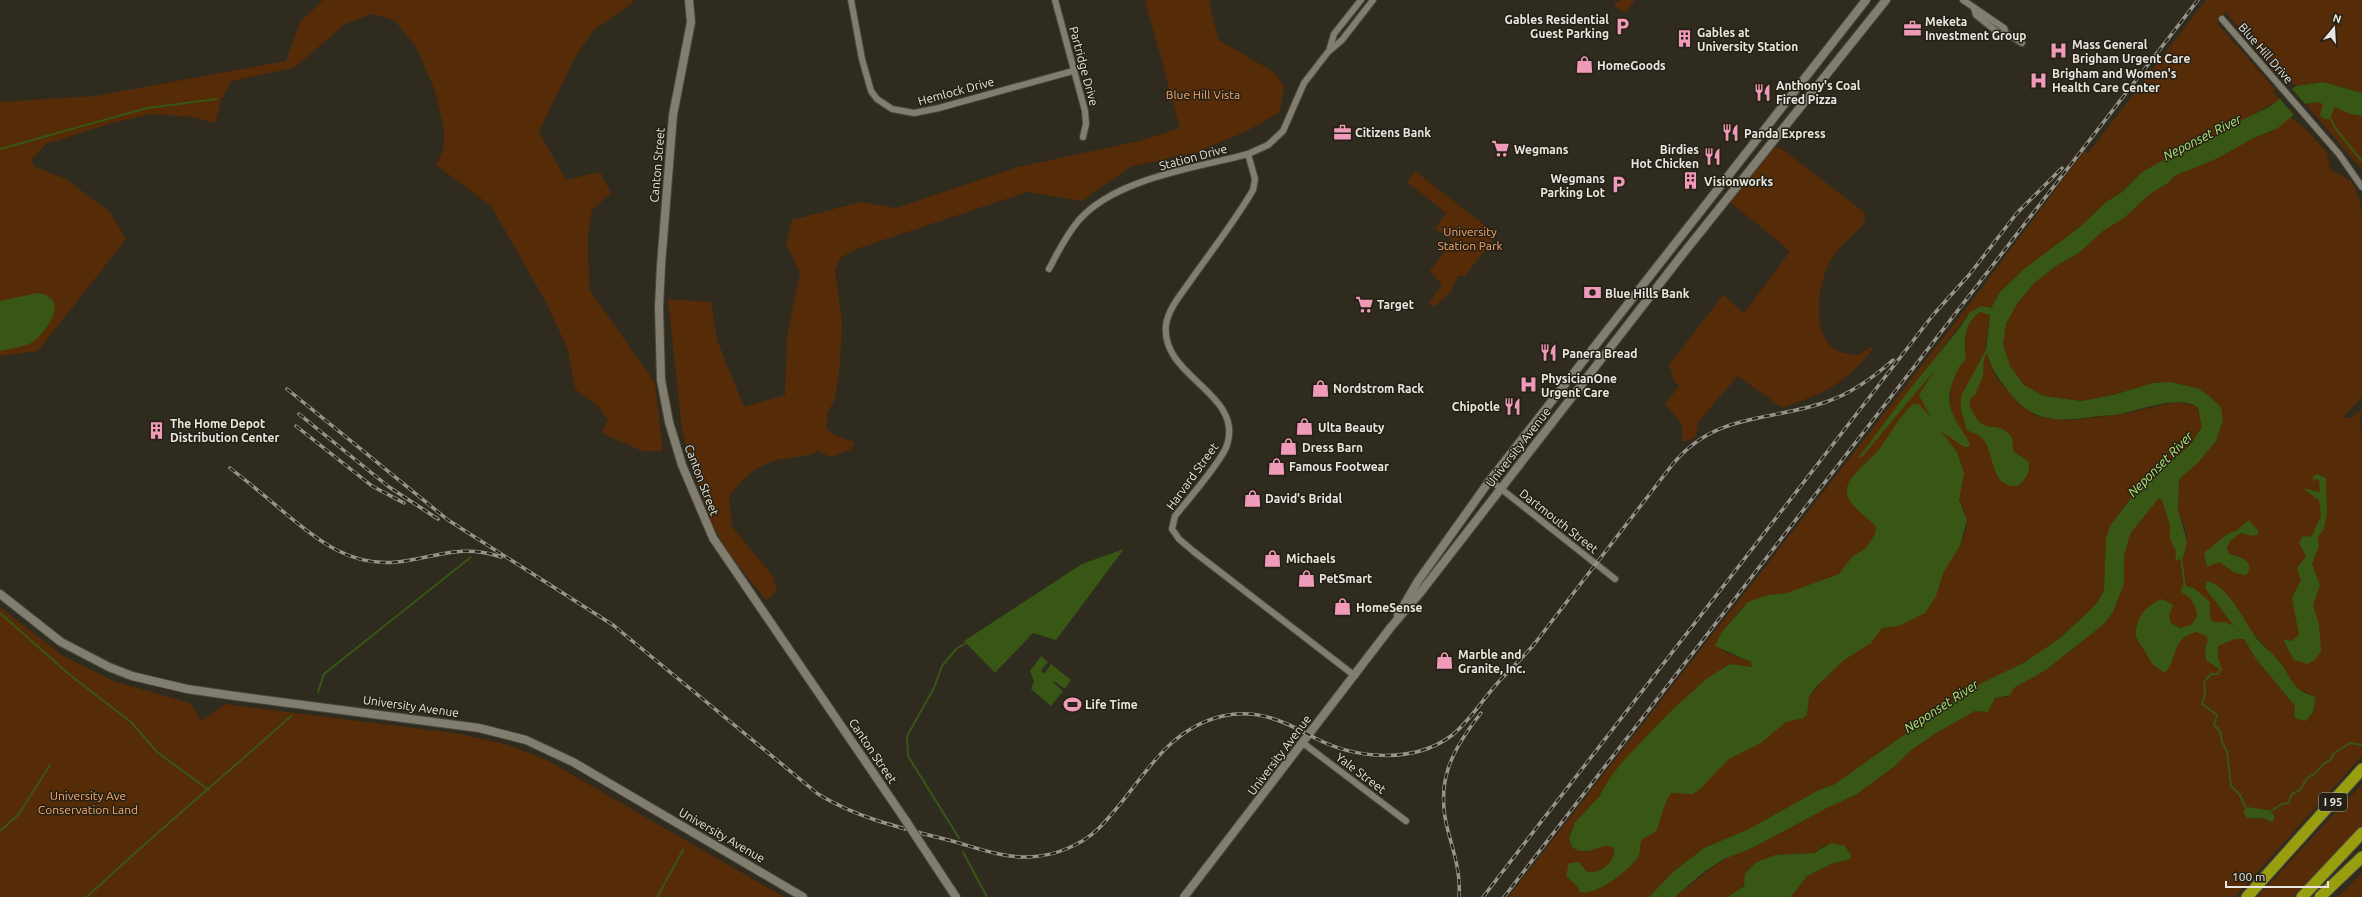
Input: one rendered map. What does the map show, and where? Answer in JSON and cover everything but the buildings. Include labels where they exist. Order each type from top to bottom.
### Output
[{"type":"highway","name":"I 95","points":[[2247,897],[2362,769]]},
{"type":"highway","points":[[2302,897],[2362,833]]},
{"type":"highway","points":[[2320,897],[2362,857]]},
{"type":"main road","name":"Canton Street","points":[[689,0],[690,34],[684,54],[674,115],[660,265],[659,308],[661,380],[669,422],[682,465],[713,538],[956,897]]},
{"type":"main road","name":"University Avenue","points":[[1184,897],[1355,676],[1391,626],[1418,580],[1490,480],[1866,0]]},
{"type":"main road","name":"University Avenue","points":[[1391,626],[1420,593],[1682,255],[1886,0]]},
{"type":"main road","name":"University Avenue","points":[[0,594],[61,642],[104,664],[132,676],[187,689],[479,728],[526,740],[568,759],[803,897]]},
{"type":"street","name":"Hemlock Drive","points":[[850,0],[862,59],[871,91],[878,99],[892,109],[914,113],[939,108],[1073,71]]},
{"type":"street","name":"Partridge Drive","points":[[1055,0],[1085,111],[1086,124],[1083,137]]},
{"type":"street","name":"Station Drive","points":[[1328,52],[1334,34],[1361,0]]},
{"type":"street","name":"Station Drive","points":[[1049,269],[1064,242],[1080,219],[1115,192],[1135,184],[1248,154],[1268,145],[1283,131],[1304,83],[1328,52],[1342,40],[1373,0]]},
{"type":"street","points":[[1963,0],[2004,28],[2006,33],[2022,43]]},
{"type":"street","name":"Blue Hill Drive","points":[[2222,19],[2343,159],[2362,187]]},
{"type":"street","name":"Harvard Street","points":[[1248,154],[1255,179],[1253,190],[1178,299],[1167,321],[1166,337],[1170,352],[1223,409],[1229,429],[1225,451],[1175,516],[1172,529],[1179,539],[1193,551],[1355,676]]},
{"type":"street","name":"Dartmouth Street","points":[[1490,480],[1615,579]]},
{"type":"street","name":"Yale Street","points":[[1303,743],[1406,821]]},
{"type":"green space","points":[[323,0],[632,0],[633,3],[594,30],[574,59],[539,132],[566,180],[600,172],[611,193],[592,210],[588,233],[589,289],[655,383],[663,451],[642,451],[602,433],[608,420],[599,407],[575,389],[568,350],[547,304],[491,206],[436,165],[444,147],[444,129],[435,91],[416,47],[394,20],[372,14],[345,24],[294,68],[231,81],[221,101],[215,123],[192,117],[151,114],[112,123],[46,144],[32,159],[33,166],[66,179],[110,212],[126,239],[38,351],[0,356],[0,102],[95,96],[286,61],[300,22]]},
{"type":"green space","name":"Blue Hill Vista","points":[[1145,0],[1212,0],[1209,4],[1219,40],[1275,73],[1284,87],[1280,112],[1247,131],[1197,152],[1130,167],[1082,201],[1027,192],[856,249],[840,258],[835,271],[842,322],[840,364],[835,399],[828,412],[826,429],[839,437],[854,442],[852,449],[830,457],[818,450],[810,455],[779,459],[766,464],[748,475],[729,497],[732,527],[773,576],[777,591],[766,600],[725,549],[711,521],[696,481],[682,431],[668,299],[711,302],[717,340],[744,407],[785,395],[787,336],[800,274],[786,243],[792,220],[861,202],[896,208],[1018,167],[1139,141],[1180,128]]},
{"type":"green space","points":[[1620,0],[1635,0],[1625,13],[1613,5]]},
{"type":"green space","points":[[2206,0],[2362,0],[2362,93],[2323,82],[2296,86],[2273,66],[2225,12],[2217,23],[2275,89],[2273,91],[2280,99],[2196,148],[2171,156],[2142,172],[2122,192],[2106,202],[2081,226],[2024,269],[2000,292],[1991,308],[1982,306],[1970,312],[1939,352],[1958,370],[1966,358],[1966,338],[1969,323],[1977,314],[1984,312],[1990,315],[1985,347],[1995,376],[2019,404],[2035,415],[2050,419],[2073,420],[2122,414],[2177,402],[2196,406],[2203,425],[2191,445],[2135,493],[2110,526],[2106,543],[2104,591],[2096,604],[2060,638],[2025,662],[1982,683],[1932,715],[1835,784],[1819,790],[1747,830],[1704,848],[1673,872],[1649,897],[1508,897],[1975,297],[2084,151],[2088,153]],"holes":[[[1935,389],[1951,391],[1950,405],[1954,420]],[[1962,465],[1963,473],[1959,495],[1967,522],[1962,542],[1948,564]],[[1835,586],[1820,684],[1809,697],[1631,753],[1690,694],[1716,673],[1730,664],[1752,668],[1751,662],[1725,652],[1716,644],[1721,633],[1744,605]],[[1589,807],[1598,848],[1584,852],[1572,847],[1569,836],[1573,825]]]},
{"type":"green space","points":[[2315,102],[2323,104],[2323,107],[2331,115],[2335,107],[2350,114],[2362,116],[2362,170],[2306,104]]},
{"type":"green space","points":[[2290,117],[2308,131],[2327,153],[2330,169],[2351,181],[2360,201],[2362,216],[2362,397],[2343,417],[2351,418],[2362,409],[2360,420],[2362,438],[2362,756],[2235,897],[1791,897],[1807,876],[1831,864],[1851,859],[1849,851],[1824,845],[1814,853],[1775,855],[1748,869],[1744,885],[1728,897],[1675,897],[1714,866],[1734,854],[1752,848],[1827,808],[1857,794],[1895,766],[1910,751],[1936,733],[1975,711],[1984,712],[1998,696],[2007,697],[2014,688],[2046,670],[2104,624],[2113,612],[2124,584],[2124,556],[2130,534],[2159,498],[2162,500],[2170,525],[2170,534],[2176,552],[2175,561],[2184,556],[2187,535],[2178,510],[2179,481],[2181,477],[2198,463],[2216,441],[2223,420],[2220,407],[2208,395],[2197,388],[2170,382],[2153,383],[2112,395],[2081,401],[2044,396],[2024,385],[2014,373],[2007,361],[2003,344],[2004,331],[2011,312],[2033,284],[2056,266],[2079,253],[2103,231],[2124,218],[2150,194],[2168,183],[2178,173],[2216,159],[2254,138],[2272,131]],"holes":[[[2249,521],[2257,529],[2248,535],[2241,533],[2231,540],[2227,548],[2229,554],[2237,555],[2249,565],[2248,572],[2230,570],[2219,562],[2207,567],[2205,553],[2227,534],[2236,531]],[[2254,634],[2278,660],[2296,688],[2316,697],[2313,712],[2301,721],[2294,716],[2295,706],[2256,659],[2244,639]],[[2248,807],[2268,810],[2272,822],[2263,818],[2255,819]]]},
{"type":"green space","points":[[1776,147],[1782,149],[1864,212],[1865,222],[1836,253],[1827,268],[1820,294],[1819,308],[1820,322],[1824,335],[1830,345],[1840,352],[1853,355],[1858,355],[1871,347],[1873,349],[1843,380],[1822,392],[1782,408],[1738,376],[1699,421],[1695,438],[1682,442],[1682,424],[1665,404],[1679,386],[1674,381],[1669,365],[1723,295],[1744,313],[1790,251],[1730,202],[1772,148]]},
{"type":"green space","name":"University Station Park","points":[[1415,171],[1492,231],[1492,241],[1465,276],[1458,276],[1451,292],[1434,307],[1429,303],[1442,285],[1430,271],[1452,241],[1435,228],[1446,213],[1407,182]]},
{"type":"green space","name":"University Ave Conservation Land","points":[[0,607],[63,656],[113,681],[190,703],[201,721],[225,704],[461,734],[508,745],[545,759],[784,897],[0,897]]},
{"type":"green space","points":[[2362,784],[2362,825],[2296,897],[2257,897]]},
{"type":"green space","points":[[2362,873],[2362,897],[2338,897]]},
{"type":"shaded area","points":[[2323,82],[2362,93],[2362,116],[2350,114],[2335,107],[2329,119],[2324,119],[2320,115],[2323,104],[2315,102],[2306,104],[2278,128],[2254,138],[2216,159],[2174,176],[2168,183],[2150,194],[2124,218],[2103,231],[2079,253],[2056,266],[2033,284],[2017,304],[2006,324],[2003,344],[2010,366],[2024,385],[2044,396],[2081,401],[2113,395],[2153,383],[2170,382],[2197,388],[2208,395],[2221,407],[2223,420],[2216,441],[2198,463],[2181,477],[2179,481],[2178,510],[2187,541],[2184,556],[2175,562],[2176,552],[2170,538],[2170,525],[2162,500],[2159,498],[2130,534],[2124,556],[2124,584],[2113,612],[2104,624],[2046,670],[2014,688],[2010,695],[1995,698],[1988,712],[1975,711],[1936,733],[1910,751],[1895,766],[1857,794],[1827,808],[1752,848],[1724,859],[1705,871],[1675,897],[1649,897],[1673,872],[1704,848],[1747,830],[1819,790],[1835,784],[1932,715],[1982,683],[2025,662],[2060,638],[2096,604],[2104,591],[2106,538],[2110,526],[2135,493],[2190,445],[2202,427],[2198,408],[2191,404],[2182,402],[2161,404],[2117,415],[2078,419],[2046,418],[2027,409],[2018,402],[1993,369],[1987,353],[1984,359],[1982,378],[1975,395],[1970,399],[1970,405],[1972,411],[1981,423],[1986,426],[2005,430],[2012,439],[2014,452],[2028,461],[2029,468],[2025,479],[2017,486],[2008,485],[1998,476],[1987,445],[1983,439],[1967,430],[1961,410],[1961,396],[1986,350],[1990,315],[1980,312],[1968,326],[1965,339],[1966,358],[1953,380],[1949,400],[1954,416],[1970,443],[1969,447],[1964,447],[1941,431],[1957,452],[1964,473],[1959,500],[1967,520],[1960,546],[1943,573],[1936,596],[1925,613],[1899,626],[1882,628],[1871,643],[1844,660],[1816,687],[1809,697],[1807,714],[1804,718],[1786,722],[1761,743],[1729,759],[1699,790],[1692,794],[1671,793],[1665,805],[1657,830],[1642,840],[1640,853],[1635,861],[1612,881],[1595,890],[1580,892],[1577,886],[1566,876],[1569,863],[1579,862],[1587,872],[1597,871],[1602,869],[1610,862],[1614,853],[1614,848],[1605,846],[1584,851],[1572,847],[1569,838],[1575,822],[1599,797],[1608,781],[1622,762],[1669,713],[1706,679],[1730,664],[1752,667],[1751,662],[1715,646],[1721,633],[1748,602],[1768,595],[1787,593],[1839,574],[1852,557],[1866,548],[1875,534],[1876,526],[1859,512],[1849,499],[1847,488],[1849,482],[1859,469],[1880,448],[1899,420],[1913,404],[1919,404],[1931,418],[1919,395],[1935,370],[1862,457],[1859,457],[1909,390],[1961,326],[1970,312],[1981,306],[1991,308],[2000,292],[2024,269],[2081,226],[2106,202],[2122,192],[2142,172],[2171,156],[2196,148],[2238,122],[2269,107],[2296,86]]},
{"type":"shaded area","points":[[37,293],[47,295],[55,305],[52,318],[48,325],[34,341],[20,347],[0,351],[0,301]]},
{"type":"shaded area","points":[[2317,474],[2326,478],[2327,513],[2324,529],[2318,537],[2319,546],[2312,564],[2320,585],[2313,605],[2319,624],[2321,651],[2315,660],[2307,664],[2294,660],[2283,639],[2291,641],[2299,635],[2292,598],[2301,580],[2297,568],[2306,556],[2299,543],[2302,537],[2312,536],[2321,516],[2319,500],[2302,488],[2320,492],[2319,480],[2315,479],[2313,482],[2313,476]]},
{"type":"shaded area","points":[[2249,520],[2257,529],[2259,534],[2253,536],[2241,533],[2231,540],[2227,548],[2229,554],[2242,558],[2248,563],[2249,570],[2246,575],[2235,573],[2219,562],[2207,567],[2204,553],[2227,534],[2236,531]]},
{"type":"shaded area","points":[[1124,549],[1056,640],[1033,633],[995,673],[964,641],[1082,564]]},
{"type":"shaded area","points":[[2207,581],[2222,589],[2235,604],[2257,639],[2283,666],[2293,683],[2301,691],[2316,697],[2313,712],[2306,721],[2297,719],[2294,716],[2295,706],[2256,659],[2244,639],[2235,639],[2218,646],[2218,657],[2222,671],[2206,660],[2205,649],[2208,640],[2206,636],[2196,632],[2182,639],[2178,644],[2172,661],[2165,673],[2153,665],[2136,637],[2139,618],[2146,609],[2162,599],[2173,605],[2169,616],[2171,623],[2180,628],[2191,625],[2197,617],[2196,608],[2191,599],[2181,592],[2182,585],[2194,588],[2210,602],[2210,618],[2214,622],[2225,622],[2234,626],[2205,588]]},
{"type":"shaded area","points":[[1041,656],[1048,662],[1041,670],[1042,672],[1045,673],[1051,664],[1071,680],[1065,689],[1054,681],[1053,682],[1063,691],[1051,706],[1031,689],[1034,681],[1030,671]]},
{"type":"shaded area","points":[[2248,807],[2268,810],[2274,815],[2274,820],[2272,822],[2263,818],[2247,818],[2243,812]]},
{"type":"shaded area","points":[[1831,843],[1845,846],[1851,855],[1851,859],[1831,864],[1807,876],[1791,897],[1728,897],[1744,886],[1745,874],[1755,863],[1775,855],[1814,853]]},
{"type":"pier","points":[[2290,87],[2307,106],[2295,116],[2279,98]]},
{"type":"waterway","points":[[0,149],[147,108],[217,99]]},
{"type":"waterway","points":[[2329,115],[2335,128],[2362,161]]},
{"type":"waterway","points":[[318,692],[324,674],[471,557]]},
{"type":"waterway","points":[[2181,557],[2185,587]]},
{"type":"waterway","points":[[0,613],[70,675],[131,722],[157,752],[209,790]]},
{"type":"waterway","points":[[959,838],[908,756],[907,736],[934,688],[942,666],[956,649],[968,642]]},
{"type":"waterway","points":[[2221,669],[2218,674],[2211,674],[2204,682],[2205,694],[2202,704],[2217,715],[2214,725],[2220,731],[2222,742],[2227,752],[2231,786],[2240,795],[2246,809]]},
{"type":"waterway","points":[[87,897],[137,851],[291,716]]},
{"type":"waterway","points":[[2269,812],[2282,804],[2288,803],[2292,794],[2300,790],[2307,778],[2316,773],[2323,764],[2331,760],[2333,754],[2350,743],[2362,745]]},
{"type":"waterway","points":[[0,831],[18,815],[50,765]]},
{"type":"waterway","points":[[657,897],[683,850]]},
{"type":"waterway","points":[[963,852],[987,897]]},
{"type":"railway","points":[[1504,897],[2198,0]]},
{"type":"railway","points":[[1483,897],[1933,315],[1969,275],[2017,213],[2062,168]]},
{"type":"railway","points":[[1532,647],[1672,465],[1689,448],[1706,436],[1724,427],[1743,421],[1804,408],[1836,398],[1862,384],[1893,360]]},
{"type":"railway","points":[[287,389],[448,520],[613,625],[818,794],[834,803],[866,817],[1000,854],[1019,857],[1048,855],[1075,845],[1098,829],[1167,747],[1183,734],[1202,723],[1223,716],[1248,714],[1271,718],[1331,745],[1366,754],[1402,754],[1419,751],[1436,745],[1451,736],[1463,725],[1495,686],[1535,643]]},
{"type":"railway","points":[[299,414],[389,487],[438,519]]},
{"type":"railway","points":[[296,426],[372,486],[404,503]]},
{"type":"railway","points":[[230,468],[311,534],[350,556],[380,562],[397,562],[461,551],[473,551],[501,557]]},
{"type":"railway","points":[[1459,897],[1458,872],[1444,813],[1443,797],[1448,768],[1454,754],[1470,727],[1481,713]]},
{"type":"place","name":"Gables Residential Guest Parking","points":[[1622,26]]},
{"type":"place","name":"Meketa Investment Group","points":[[1912,28]]},
{"type":"place","name":"Gables at University Station","points":[[1684,39]]},
{"type":"place","name":"Mass General Brigham Urgent Care","points":[[2059,51]]},
{"type":"place","name":"HomeGoods","points":[[1584,65]]},
{"type":"place","name":"Brigham and Women's Health Care Center","points":[[2039,80]]},
{"type":"place","name":"Anthony's Coal Fired Pizza","points":[[1763,92]]},
{"type":"place","name":"Citizens Bank","points":[[1342,132]]},
{"type":"place","name":"Panda Express","points":[[1731,133]]},
{"type":"place","name":"Wegmans","points":[[1501,149]]},
{"type":"place","name":"Birdies Hot Chicken","points":[[1712,156]]},
{"type":"place","name":"Visionworks","points":[[1691,181]]},
{"type":"place","name":"Wegmans Parking Lot","points":[[1618,185]]},
{"type":"place","name":"Blue Hills Bank","points":[[1592,293]]},
{"type":"place","name":"Target","points":[[1364,304]]},
{"type":"place","name":"Panera Bread","points":[[1549,353]]},
{"type":"place","name":"PhysicianOne Urgent Care","points":[[1528,385]]},
{"type":"place","name":"Nordstrom Rack","points":[[1320,388]]},
{"type":"place","name":"Chipotle","points":[[1513,406]]},
{"type":"place","name":"Ulta Beauty","points":[[1305,427]]},
{"type":"place","name":"The Home Depot Distribution Center","points":[[157,430]]},
{"type":"place","name":"Dress Barn","points":[[1289,447]]},
{"type":"place","name":"Famous Footwear","points":[[1276,466]]},
{"type":"place","name":"David's Bridal","points":[[1252,498]]},
{"type":"place","name":"Michaels","points":[[1273,558]]},
{"type":"place","name":"PetSmart","points":[[1306,578]]},
{"type":"place","name":"HomeSense","points":[[1343,607]]},
{"type":"place","name":"Marble and Granite, Inc.","points":[[1445,661]]},
{"type":"place","name":"Life Time","points":[[1072,704]]},
{"type":"water label","name":"Neponset River","points":[[2202,137]]},
{"type":"water label","name":"Neponset River","points":[[2160,464]]},
{"type":"water label","name":"Neponset River","points":[[1941,706]]}]
